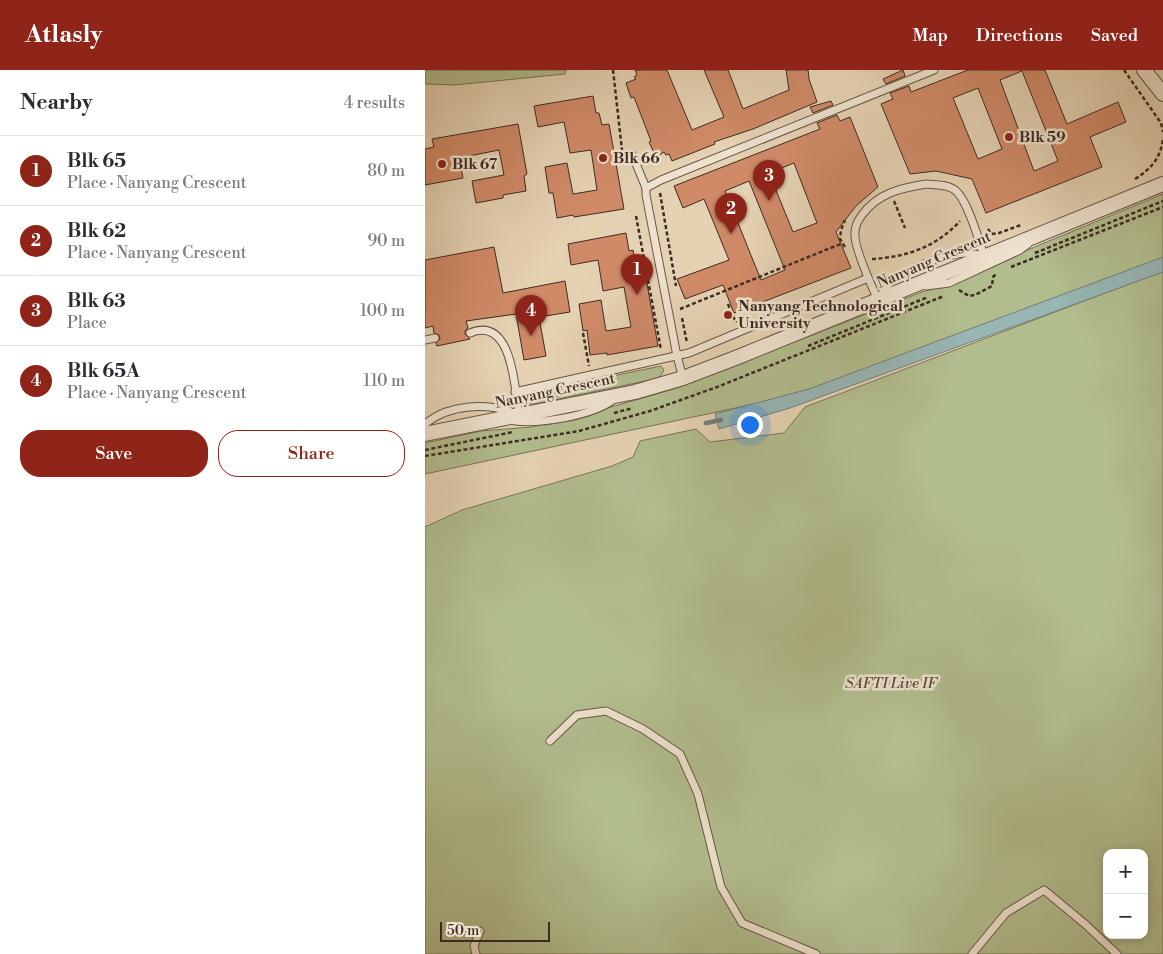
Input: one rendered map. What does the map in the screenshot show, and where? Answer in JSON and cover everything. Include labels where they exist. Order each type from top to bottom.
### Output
[{"type":"street","points":[[1144,70],[1163,94]]},
{"type":"street","name":"Nanyang Crescent","points":[[425,434],[621,394],[683,378],[1163,184]]},
{"type":"lane","points":[[647,188],[661,180],[934,70]]},
{"type":"lane","points":[[632,154],[647,188],[646,195],[677,356],[683,378]]},
{"type":"lane","points":[[926,184],[947,186],[957,191],[968,212],[984,256],[965,253],[927,263],[902,275],[889,284],[878,300],[857,248],[855,232],[859,219],[867,208],[879,198],[907,187],[926,184]]},
{"type":"lane","points":[[907,288],[949,283],[1020,250],[1039,234]]},
{"type":"lane","points":[[515,392],[689,353],[868,278]]},
{"type":"lane","points":[[470,333],[479,330],[495,334],[505,346],[511,362],[519,416]]},
{"type":"lane","points":[[425,340],[435,338]]},
{"type":"lane","points":[[501,419],[529,422],[562,417],[605,406],[621,394]]},
{"type":"lane","points":[[425,424],[442,414],[465,407],[503,409],[519,416]]},
{"type":"lane","points":[[551,741],[577,715],[606,711],[643,729],[681,754],[697,794],[721,887],[742,923],[802,952],[816,954]]},
{"type":"lane","points":[[972,954],[1006,913],[1044,890],[1117,954]]},
{"type":"lane","points":[[476,954],[474,946],[480,931]]},
{"type":"path","points":[[613,70],[623,156]]},
{"type":"path","points":[[1123,70],[1161,123],[1163,132]]},
{"type":"path","points":[[661,180],[659,185],[677,292]]},
{"type":"path","points":[[891,192],[905,228]]},
{"type":"path","points":[[680,309],[843,243],[861,256],[870,259],[893,258],[936,242],[950,232],[968,212]]},
{"type":"path","points":[[636,216],[663,360]]},
{"type":"path","points":[[679,300],[689,353]]},
{"type":"path","points":[[728,304],[733,317]]},
{"type":"path","points":[[583,333],[587,358]]},
{"type":"green space","points":[[425,70],[566,70],[565,74],[455,85],[425,84]]},
{"type":"green space","points":[[1163,194],[1163,262],[825,386],[759,403],[425,474],[425,443],[481,431],[532,427],[587,414],[677,388],[922,292],[954,283],[1037,246]]},
{"type":"green space","name":"SAFTI Live IF","points":[[1163,271],[1163,954],[425,954],[425,527],[462,510],[612,466],[633,457],[640,441],[696,429],[710,442],[784,433],[805,407]]},
{"type":"green space","points":[[661,366],[664,370],[660,377],[655,379],[535,404],[530,404],[526,401],[526,396],[530,393]]},
{"type":"water","points":[[1163,257],[1163,272],[790,408],[719,429],[715,414],[809,389]]},
{"type":"building","points":[[635,70],[667,70],[692,130],[724,117],[704,70],[728,70],[743,109],[789,90],[786,70],[808,70],[817,102],[753,129],[714,142],[715,144],[672,161],[669,154],[666,155],[664,152],[656,157],[634,97],[631,98],[626,83],[636,79],[634,77],[637,75]]},
{"type":"building","points":[[903,70],[905,76],[886,84],[883,79]]},
{"type":"building","points":[[968,70],[1045,70],[1067,124],[1118,102],[1126,122],[1090,137],[1102,167],[986,213],[972,179],[936,171],[910,174],[881,104],[893,99],[890,93],[909,86],[911,92]],"holes":[[[1022,71],[1058,161],[1034,171],[1000,80]],[[978,88],[1002,149],[978,159],[953,98]]]},
{"type":"building","name":"Blk 66","points":[[593,96],[596,113],[599,113],[602,125],[609,124],[624,209],[557,218],[553,193],[549,193],[545,167],[567,163],[573,194],[597,190],[591,150],[570,153],[564,122],[538,127],[534,106]]},
{"type":"building","points":[[831,101],[833,105],[813,113],[810,107]]},
{"type":"building","points":[[837,115],[840,121],[850,117],[878,187],[856,206],[836,232],[851,268],[734,313],[723,285],[685,299],[677,279],[729,260],[704,199],[683,208],[674,186],[820,129],[817,123]],"holes":[[[794,163],[817,223],[793,232],[769,173]],[[749,181],[785,270],[761,280],[725,191]]]},
{"type":"building","name":"Blk 67","points":[[518,124],[527,174],[524,176],[526,191],[476,203],[472,181],[504,175],[499,150],[459,158],[463,178],[425,185],[425,149],[434,147],[432,139]]},
{"type":"building","points":[[626,233],[629,251],[633,250],[635,262],[643,261],[658,346],[607,355],[607,353],[590,355],[587,330],[583,331],[579,304],[601,300],[606,331],[631,327],[624,287],[603,291],[598,260],[571,265],[568,244]]},
{"type":"building","points":[[494,247],[503,293],[565,281],[570,312],[539,317],[546,356],[524,360],[516,314],[466,321],[468,328],[465,334],[470,339],[437,346],[436,343],[440,339],[439,335],[434,333],[433,326],[425,328],[425,260]]},
{"type":"waterway","points":[[706,423],[721,420]]},
{"type":"place","name":"Blk 59","points":[[1009,137]]},
{"type":"place","name":"Blk 66","points":[[603,158]]},
{"type":"place","name":"Blk 67","points":[[442,164]]},
{"type":"place","name":"Blk 63","points":[[769,201]]},
{"type":"place","name":"Blk 62","points":[[731,234]]},
{"type":"place","name":"Blk 65","points":[[637,295]]},
{"type":"place","name":"Nanyang Technological University","points":[[728,315]]},
{"type":"place","name":"Blk 65A","points":[[531,336]]}]
